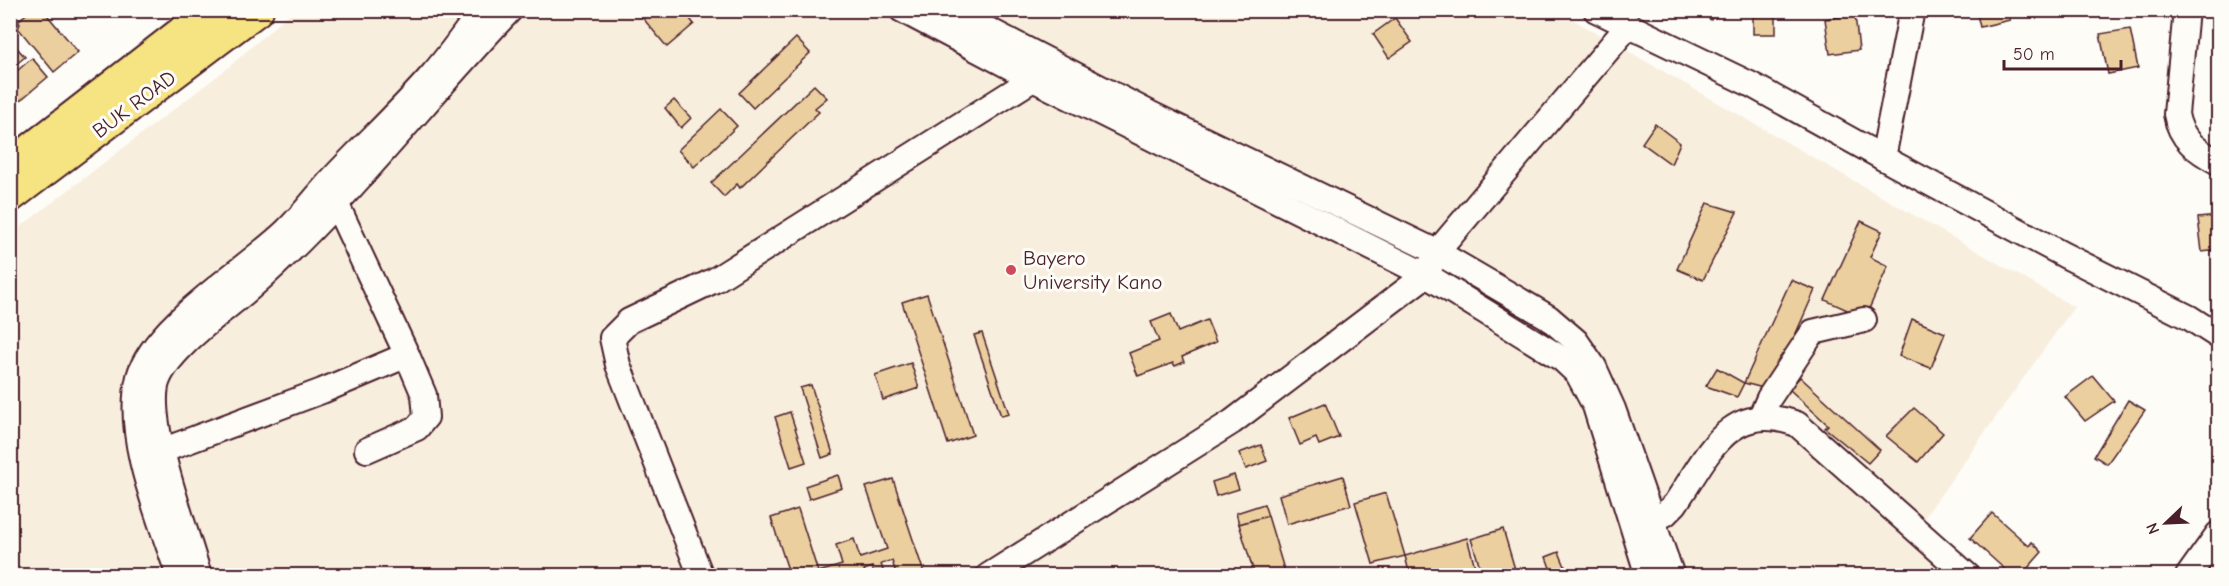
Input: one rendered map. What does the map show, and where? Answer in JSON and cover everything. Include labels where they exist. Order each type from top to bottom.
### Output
[{"type":"main road","name":"BUK ROAD","points":[[10,165],[210,10]]},
{"type":"main road","name":"BUK ROAD","points":[[10,197],[258,10]]},
{"type":"street","points":[[902,10],[951,20],[1149,113],[1437,252],[1548,317],[1576,341],[1594,367],[1613,409],[1643,523],[1648,576]]},
{"type":"street","points":[[1596,10],[1750,84],[2064,255],[2190,318],[2218,336]]},
{"type":"street","points":[[1883,158],[1912,10]]},
{"type":"street","points":[[2186,10],[2176,114],[2178,127],[2199,152],[2218,162]]},
{"type":"street","points":[[199,576],[153,455],[135,396],[140,374],[162,338],[210,293],[329,196],[432,75],[491,15]]},
{"type":"street","points":[[951,20],[1032,79],[1426,275],[1538,342],[1578,374],[1595,406],[1643,523],[1672,576]]},
{"type":"street","points":[[988,576],[1232,422],[1426,275],[1437,252],[1628,26]]},
{"type":"street","points":[[701,576],[618,365],[612,339],[629,321],[715,280],[1032,79]]},
{"type":"street","points":[[329,196],[407,355],[424,395],[426,417],[417,428],[367,450]]},
{"type":"street","points":[[1761,416],[1769,398],[1813,332],[1864,320]]},
{"type":"street","points":[[153,455],[407,355]]},
{"type":"street","points":[[1643,523],[1665,514],[1675,504],[1725,431],[1761,416],[1776,416],[1797,423],[1968,576]]},
{"type":"street","points":[[153,455],[179,576]]},
{"type":"street","points":[[2188,576],[2218,534]]},
{"type":"shaded area","name":"Bayero University Kano","points":[[292,11],[1558,11],[2074,307],[1914,532],[1963,575],[11,576],[11,234],[229,67]]},
{"type":"building","points":[[31,10],[43,10],[78,52],[54,72],[18,28],[20,24],[18,21]]},
{"type":"building","points":[[636,10],[683,10],[694,24],[667,47]]},
{"type":"building","points":[[1696,10],[1717,10],[1711,20]]},
{"type":"building","points":[[1753,10],[1776,10],[1776,34],[1753,34]]},
{"type":"building","points":[[1976,10],[2007,10],[2010,20],[1980,27]]},
{"type":"building","points":[[1855,15],[1859,50],[1830,54],[1825,19]]},
{"type":"building","points":[[1395,18],[1412,42],[1389,58],[1373,34]]},
{"type":"building","points":[[2130,29],[2138,68],[2108,74],[2100,34]]},
{"type":"building","points":[[796,38],[810,53],[753,108],[739,93]]},
{"type":"building","points":[[10,40],[25,57],[10,69]]},
{"type":"building","points":[[32,58],[48,77],[10,109],[10,77]]},
{"type":"building","points":[[814,85],[827,98],[815,108],[819,112],[740,188],[737,184],[724,197],[711,183]]},
{"type":"building","points":[[674,100],[691,118],[681,128],[665,108]]},
{"type":"building","points":[[721,109],[737,126],[694,167],[678,150]]},
{"type":"building","points":[[1655,124],[1680,143],[1671,164],[1642,143]]},
{"type":"building","points":[[1707,203],[1737,212],[1703,280],[1677,269]]},
{"type":"building","points":[[2218,216],[2218,250],[2202,252],[2198,218]]},
{"type":"building","points":[[1861,221],[1882,231],[1870,257],[1888,266],[1865,318],[1825,300]]},
{"type":"building","points":[[1791,280],[1815,290],[1771,390],[1744,383]]},
{"type":"building","points":[[927,294],[973,435],[948,444],[902,302]]},
{"type":"building","points":[[1171,314],[1178,332],[1207,320],[1216,342],[1182,357],[1184,362],[1175,366],[1173,363],[1138,376],[1129,353],[1159,341],[1151,322]]},
{"type":"building","points":[[1912,319],[1945,333],[1931,368],[1899,356]]},
{"type":"building","points":[[982,333],[1009,414],[1001,416],[974,335]]},
{"type":"building","points":[[911,363],[919,388],[883,400],[875,375]]},
{"type":"building","points":[[1717,368],[1744,383],[1737,397],[1706,386]]},
{"type":"building","points":[[2093,376],[2114,401],[2085,421],[2065,397]]},
{"type":"building","points":[[1800,377],[1880,450],[1868,463],[1825,428],[1828,425],[1789,389]]},
{"type":"building","points":[[811,385],[833,454],[822,458],[800,388]]},
{"type":"building","points":[[2128,400],[2145,410],[2107,464],[2094,456]]},
{"type":"building","points":[[1325,403],[1339,437],[1319,445],[1316,438],[1300,445],[1289,418]]},
{"type":"building","points":[[1914,408],[1943,433],[1918,462],[1886,436]]},
{"type":"building","points":[[790,412],[806,462],[791,467],[775,417]]},
{"type":"building","points":[[1261,445],[1267,461],[1246,469],[1239,453]]},
{"type":"building","points":[[838,475],[842,488],[809,499],[805,486]]},
{"type":"building","points":[[1234,475],[1239,489],[1216,496],[1212,482]]},
{"type":"building","points":[[1343,476],[1351,505],[1287,524],[1279,495]]},
{"type":"building","points":[[893,479],[925,576],[897,576],[892,561],[881,564],[885,576],[875,576],[872,567],[864,570],[866,576],[790,576],[771,518],[798,509],[818,572],[842,565],[836,545],[854,539],[860,558],[887,549],[866,487]]},
{"type":"building","points":[[1386,493],[1405,556],[1373,564],[1355,502]]},
{"type":"building","points":[[1264,504],[1268,516],[1239,524],[1236,513]]},
{"type":"building","points":[[1992,513],[2029,546],[2032,542],[2042,552],[2021,576],[2007,576],[2009,573],[1970,538]]},
{"type":"building","points":[[1268,516],[1286,576],[1255,576],[1239,524]]},
{"type":"building","points":[[1503,529],[1517,576],[1483,576],[1471,539]]},
{"type":"building","points":[[1467,538],[1476,570],[1458,576],[1410,576],[1405,556]]},
{"type":"building","points":[[1559,552],[1569,576],[1553,576],[1546,557]]},
{"type":"building","points":[[2214,556],[2218,559],[2218,563],[2211,576],[2200,576]]},
{"type":"building","points":[[1405,570],[1407,576],[1386,576]]},
{"type":"place","name":"Bayero University Kano","points":[[1011,270]]}]
